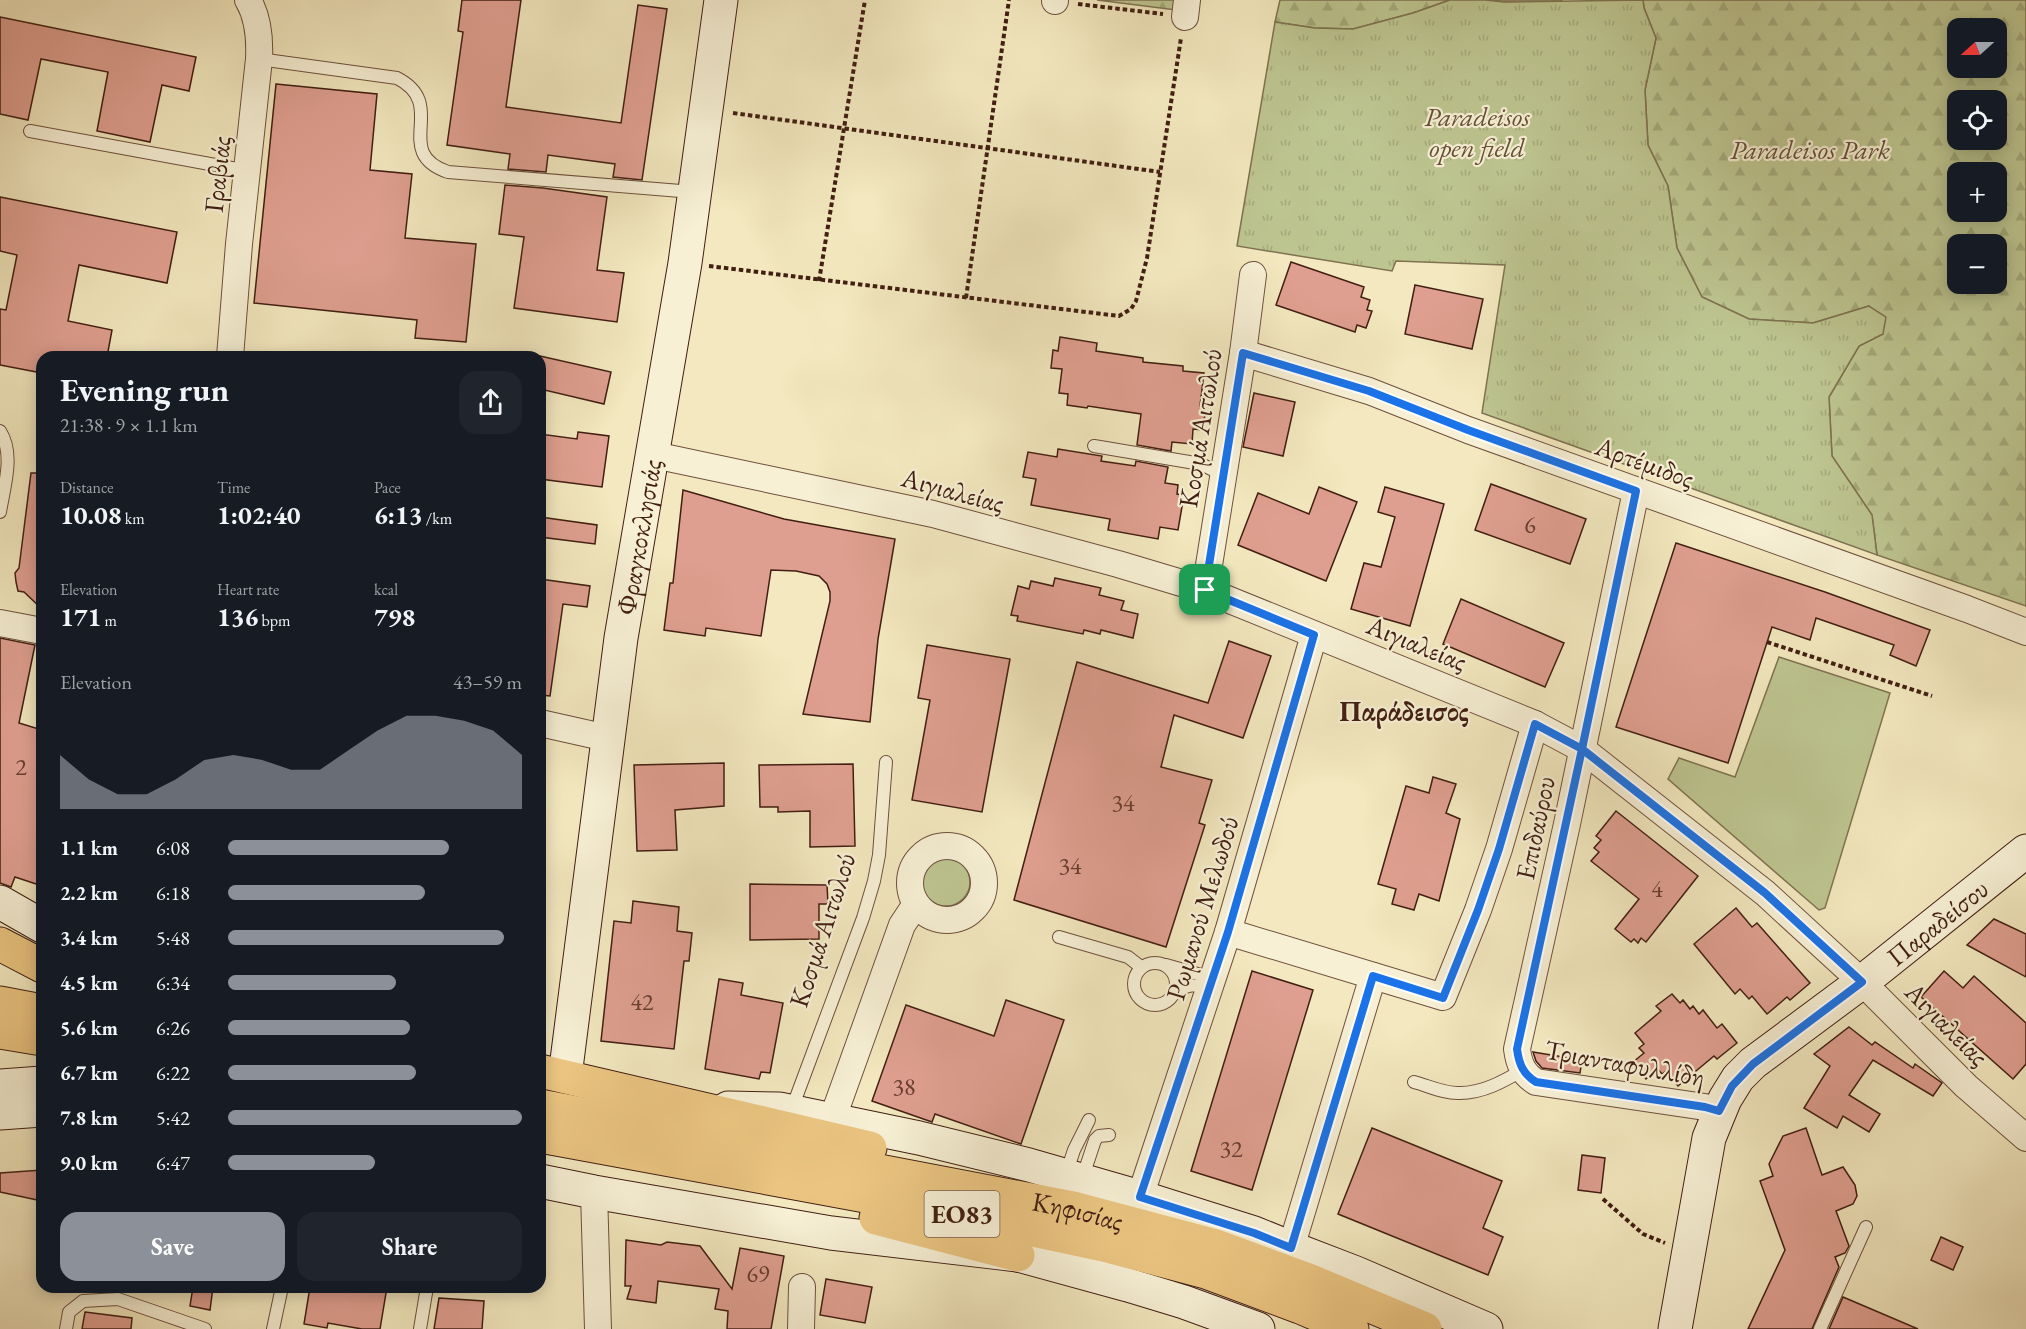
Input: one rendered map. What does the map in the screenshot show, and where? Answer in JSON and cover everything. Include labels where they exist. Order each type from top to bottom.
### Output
[{"type":"main road","points":[[0,944],[36,963]]},
{"type":"main road","points":[[0,1032],[36,1038]]},
{"type":"main road","points":[[552,1073],[928,1161],[1073,1188]]},
{"type":"main road","name":"Κηφισίας","points":[[546,1108],[1073,1188],[1216,1246],[1311,1281],[1425,1329]]},
{"type":"main road","name":"Κηφισίας","points":[[546,1137],[925,1207],[1104,1245],[1206,1272],[1352,1329]]},
{"type":"main road","points":[[616,1151],[1018,1255]]},
{"type":"street","name":"Γραβιάς","points":[[230,351],[239,244],[259,59],[258,32],[253,9],[248,0]]},
{"type":"street","name":"Φραγκοκλησιάς","points":[[552,1073],[626,607],[654,455],[685,263],[721,0]]},
{"type":"street","name":"Κοσμά Αιτωλού","points":[[1205,590],[1243,353],[1253,275]]},
{"type":"street","name":"Αρτέμιδος","points":[[1243,353],[1369,391],[1468,430],[2026,632]]},
{"type":"street","name":"Αιγιαλείας","points":[[654,455],[933,514],[1205,590],[1535,724],[1582,749],[1765,893],[1862,982],[1966,1086],[2026,1138]]},
{"type":"street","name":"Επιδαύρου","points":[[1522,1070],[1517,1049],[1636,491]]},
{"type":"street","points":[[0,623],[36,631]]},
{"type":"street","name":"Ρωμανού Μελωδού","points":[[1140,1197],[1228,932],[1314,635]]},
{"type":"street","points":[[546,724],[607,738]]},
{"type":"street","points":[[1228,932],[1443,998],[1478,910],[1499,849],[1535,724]]},
{"type":"street","name":"Παραδείσου","points":[[1675,1329],[1709,1138],[1732,1086],[1753,1064],[1862,982],[2026,851]]},
{"type":"street","points":[[0,902],[36,923]]},
{"type":"street","points":[[832,1120],[902,925],[916,904]]},
{"type":"street","points":[[1291,1248],[1373,976]]},
{"type":"street","name":"Τριανταφυλλίδη","points":[[1522,1070],[1536,1082],[1719,1111]]},
{"type":"street","points":[[0,1086],[36,1083]]},
{"type":"street","name":"Κηφισίας","points":[[695,1107],[779,1108],[919,1138],[1073,1188],[1140,1197],[1254,1233],[1356,1273],[1486,1329]]},
{"type":"street","points":[[0,1113],[36,1110]]},
{"type":"street","points":[[1694,1329],[1729,1151],[1727,1126],[1719,1111]]},
{"type":"street","name":"Κηφισίας","points":[[546,1182],[831,1233],[1018,1255],[1139,1288],[1258,1329]]},
{"type":"street","points":[[594,1192],[598,1329]]},
{"type":"street","points":[[801,1329],[802,1287]]},
{"type":"lane","points":[[259,59],[397,78],[408,84],[416,93],[421,108],[420,147],[425,158],[434,167],[448,172],[694,192]]},
{"type":"lane","points":[[30,131],[248,171]]},
{"type":"lane","points":[[0,430],[6,440],[8,457],[0,512]]},
{"type":"lane","points":[[1094,446],[1201,464],[1223,475]]},
{"type":"lane","name":"Κοσμά Αιτωλού","points":[[791,1111],[863,918],[874,881],[879,855],[886,762]]},
{"type":"lane","points":[[1059,937],[1128,957],[1142,967]]},
{"type":"lane","points":[[1149,963],[1165,965],[1211,983],[1184,986],[1169,1000],[1154,1005],[1145,1003],[1139,997],[1134,982],[1142,967],[1149,963]]},
{"type":"lane","points":[[1165,965],[1175,977],[1174,993]]},
{"type":"lane","points":[[1414,1082],[1448,1092],[1460,1093],[1489,1087],[1522,1070]]},
{"type":"lane","points":[[1073,1188],[1074,1150],[1089,1120]]},
{"type":"lane","points":[[1073,1188],[1095,1140],[1100,1136],[1109,1135]]},
{"type":"lane","points":[[1820,1329],[1866,1227]]},
{"type":"lane","points":[[273,1329],[281,1293]]},
{"type":"lane","points":[[420,1329],[426,1293]]},
{"type":"lane","points":[[66,1329],[69,1312],[83,1301],[118,1299],[205,1329]]},
{"type":"path","points":[[819,281],[865,0]]},
{"type":"path","points":[[966,298],[1009,0]]},
{"type":"path","points":[[685,263],[1119,316],[1126,313],[1136,301],[1147,258],[1186,9],[1055,1]]},
{"type":"path","points":[[734,112],[1160,172]]},
{"type":"path","points":[[1767,642],[1932,696]]},
{"type":"path","points":[[1603,1198],[1643,1234],[1659,1242],[1689,1247]]},
{"type":"green space","points":[[1097,0],[1178,0],[1176,10]]},
{"type":"green space","points":[[1280,0],[1450,0],[1413,13],[1353,29],[1315,28],[1275,22]]},
{"type":"green space","name":"Paradeisos open field","points":[[1450,0],[1504,2],[1643,0],[1656,38],[1645,90],[1648,145],[1668,186],[1677,248],[1702,297],[1749,319],[1813,323],[1869,306],[1886,317],[1883,334],[1859,346],[1829,397],[1832,456],[1872,515],[1877,555],[1482,413],[1505,265],[1396,261],[1392,271],[1237,246],[1275,22],[1315,28],[1353,29],[1413,13]]},
{"type":"green space","points":[[1485,0],[1562,0],[1560,2],[1504,2]]},
{"type":"green space","name":"Paradeisos Park","points":[[1643,0],[2026,0],[2026,606],[1877,555],[1872,515],[1832,456],[1829,397],[1859,346],[1883,334],[1869,306],[1813,323],[1749,319],[1702,297],[1677,248],[1668,186],[1648,145],[1645,90],[1656,38]]},
{"type":"green space","points":[[1779,657],[1890,693],[1825,908],[1819,910],[1668,779],[1679,758],[1735,777]]},
{"type":"green space","points":[[941,858],[951,858],[963,865],[970,877],[970,887],[963,899],[951,906],[941,906],[926,895],[922,887],[922,877],[933,862]]},
{"type":"building","points":[[462,0],[521,0],[506,107],[621,123],[638,5],[667,9],[642,180],[613,177],[615,164],[548,155],[546,172],[508,169],[510,154],[447,145],[463,32],[458,31]]},
{"type":"building","points":[[0,17],[196,57],[189,91],[162,85],[150,142],[97,131],[108,72],[41,59],[28,120],[0,114]]},
{"type":"building","points":[[276,84],[377,94],[370,170],[412,174],[405,238],[476,244],[466,342],[415,338],[417,320],[254,303]]},
{"type":"building","points":[[505,185],[607,197],[597,270],[624,273],[617,322],[514,308],[524,237],[499,234]]},
{"type":"building","points":[[0,197],[177,232],[167,283],[79,265],[68,321],[112,330],[108,351],[36,351],[36,372],[0,365],[0,309],[6,310],[17,255],[0,251]]},
{"type":"building","points":[[1291,262],[1364,287],[1361,297],[1370,300],[1367,310],[1372,311],[1366,328],[1357,325],[1355,332],[1276,305]]},
{"type":"building","points":[[1415,285],[1483,299],[1472,349],[1405,334]]},
{"type":"building","points":[[1060,337],[1097,343],[1096,351],[1143,358],[1143,362],[1183,366],[1183,371],[1204,373],[1200,406],[1206,406],[1203,430],[1193,429],[1192,444],[1172,442],[1171,451],[1137,445],[1141,414],[1067,405],[1068,394],[1059,393],[1062,369],[1051,368],[1053,350],[1058,351]]},
{"type":"building","points":[[546,357],[611,372],[604,404],[546,390]]},
{"type":"building","points":[[1254,393],[1295,402],[1283,456],[1243,447]]},
{"type":"building","points":[[578,432],[609,436],[602,487],[546,480],[546,435],[577,439]]},
{"type":"building","points":[[1058,449],[1102,456],[1101,461],[1135,466],[1136,461],[1168,467],[1165,483],[1178,485],[1177,494],[1184,495],[1178,530],[1160,527],[1158,539],[1108,530],[1110,519],[1031,505],[1036,479],[1023,477],[1028,452],[1057,457]]},
{"type":"building","points":[[31,473],[36,473],[36,603],[24,592],[18,591],[15,573],[19,568]]},
{"type":"building","points":[[1491,484],[1586,519],[1570,564],[1475,530]]},
{"type":"building","points":[[1319,487],[1357,502],[1326,581],[1238,545],[1258,493],[1309,514]]},
{"type":"building","points":[[1385,487],[1444,504],[1410,626],[1351,609],[1364,563],[1381,567],[1395,517],[1378,512]]},
{"type":"building","points":[[683,490],[784,519],[895,539],[878,639],[870,722],[803,714],[830,601],[827,584],[819,576],[796,571],[771,570],[761,636],[706,628],[705,636],[664,630],[670,583],[673,583]]},
{"type":"building","points":[[546,518],[597,525],[595,544],[546,538]]},
{"type":"building","points":[[1676,543],[1825,592],[1930,630],[1916,666],[1890,655],[1894,645],[1816,618],[1810,640],[1772,627],[1728,763],[1616,727]]},
{"type":"building","points":[[1055,578],[1101,588],[1099,595],[1124,601],[1121,610],[1138,614],[1133,638],[1101,630],[1100,634],[1084,630],[1083,634],[1017,621],[1018,616],[1011,615],[1018,586],[1029,589],[1031,581],[1053,586]]},
{"type":"building","points":[[546,580],[590,586],[587,607],[563,604],[550,696],[546,696]]},
{"type":"building","points":[[1461,599],[1564,643],[1545,687],[1443,644]]},
{"type":"building","points":[[0,638],[35,645],[19,723],[36,728],[36,884],[15,877],[11,887],[0,883]]},
{"type":"building","points":[[1229,641],[1271,656],[1243,738],[1174,715],[1161,767],[1212,780],[1199,823],[1205,825],[1166,947],[1014,900],[1077,662],[1208,703]]},
{"type":"building","points":[[927,645],[1010,659],[982,812],[912,800],[930,700],[918,698]]},
{"type":"building","points":[[724,763],[724,806],[675,810],[677,850],[637,851],[634,765]]},
{"type":"building","points":[[853,764],[855,846],[810,847],[810,811],[778,812],[778,807],[760,807],[759,765]]},
{"type":"building","points":[[1433,777],[1456,784],[1446,813],[1460,819],[1439,901],[1419,894],[1414,910],[1392,904],[1396,889],[1378,884],[1406,786],[1429,793]]},
{"type":"building","points":[[1616,811],[1698,876],[1646,942],[1641,938],[1638,943],[1634,939],[1631,942],[1615,929],[1639,899],[1591,861],[1599,852],[1594,848],[1601,840],[1596,836]]},
{"type":"building","points":[[750,884],[827,885],[828,904],[819,904],[819,939],[750,940]]},
{"type":"building","points":[[633,901],[679,907],[677,931],[692,933],[689,961],[684,961],[674,1049],[601,1041],[614,921],[631,923]]},
{"type":"building","points":[[1736,908],[1752,927],[1757,923],[1810,983],[1790,1000],[1787,997],[1767,1014],[1752,996],[1749,999],[1740,989],[1735,994],[1694,944]]},
{"type":"building","points":[[1994,919],[2026,934],[2026,977],[1967,945]]},
{"type":"building","points":[[1252,971],[1313,990],[1252,1190],[1191,1171]]},
{"type":"building","points":[[1944,971],[1963,988],[1974,976],[2026,1023],[2026,1064],[2013,1079],[1921,997]]},
{"type":"building","points":[[719,979],[743,983],[741,995],[783,1003],[770,1073],[761,1072],[759,1079],[705,1069]]},
{"type":"building","points":[[1672,994],[1680,1003],[1683,1000],[1690,1009],[1693,1006],[1699,1014],[1703,1010],[1717,1028],[1722,1024],[1737,1043],[1717,1059],[1714,1056],[1678,1086],[1666,1071],[1662,1074],[1658,1069],[1646,1079],[1633,1062],[1644,1053],[1639,1048],[1644,1044],[1635,1033],[1661,1011],[1656,1006]]},
{"type":"building","points":[[1006,1000],[1064,1020],[1021,1144],[935,1114],[932,1122],[872,1101],[906,1005],[994,1036]]},
{"type":"building","points":[[1849,1027],[1872,1045],[1875,1042],[1913,1068],[1915,1064],[1942,1083],[1933,1096],[1873,1060],[1849,1095],[1880,1114],[1869,1132],[1843,1116],[1837,1128],[1804,1108],[1830,1066],[1814,1054]]},
{"type":"building","points":[[1533,1052],[1582,1060],[1580,1073],[1542,1068]]},
{"type":"building","points":[[1372,1128],[1502,1181],[1483,1228],[1503,1237],[1488,1275],[1338,1214]]},
{"type":"building","points":[[1806,1128],[1822,1175],[1843,1167],[1855,1185],[1857,1196],[1853,1204],[1836,1211],[1849,1246],[1845,1253],[1835,1257],[1839,1267],[1812,1329],[1748,1329],[1785,1250],[1760,1181],[1773,1176],[1769,1164],[1783,1136]]},
{"type":"building","points":[[1582,1155],[1605,1158],[1601,1193],[1578,1190]]},
{"type":"building","points":[[36,1170],[36,1200],[0,1192],[0,1173]]},
{"type":"building","points":[[1941,1237],[1963,1247],[1953,1270],[1931,1260]]},
{"type":"building","points":[[626,1240],[661,1245],[667,1242],[700,1246],[732,1289],[740,1248],[784,1256],[771,1329],[727,1329],[728,1311],[715,1309],[719,1289],[658,1281],[656,1303],[627,1299],[631,1286],[625,1286]]},
{"type":"building","points":[[826,1279],[872,1287],[865,1323],[820,1315]]},
{"type":"building","points":[[192,1293],[212,1293],[210,1310],[190,1306]]},
{"type":"building","points":[[309,1293],[386,1293],[380,1329],[362,1329],[328,1323],[327,1328],[304,1324]]},
{"type":"building","points":[[1843,1297],[1918,1329],[1829,1329]]},
{"type":"building","points":[[439,1298],[484,1301],[482,1329],[434,1329]]},
{"type":"building","points":[[85,1312],[132,1318],[131,1329],[82,1329]]},
{"type":"district","name":"Παράδεισος","points":[[1404,711]]},
{"type":"route","points":[[1205,590],[1243,353],[1369,391],[1636,491],[1582,749],[1765,893],[1862,982],[1743,1072],[1732,1086],[1719,1111],[1536,1082],[1529,1078],[1522,1070],[1517,1049],[1582,749],[1535,724],[1499,849],[1478,910],[1443,998],[1373,976],[1291,1248],[1254,1233],[1140,1197],[1228,932],[1314,635],[1205,590]]}]
